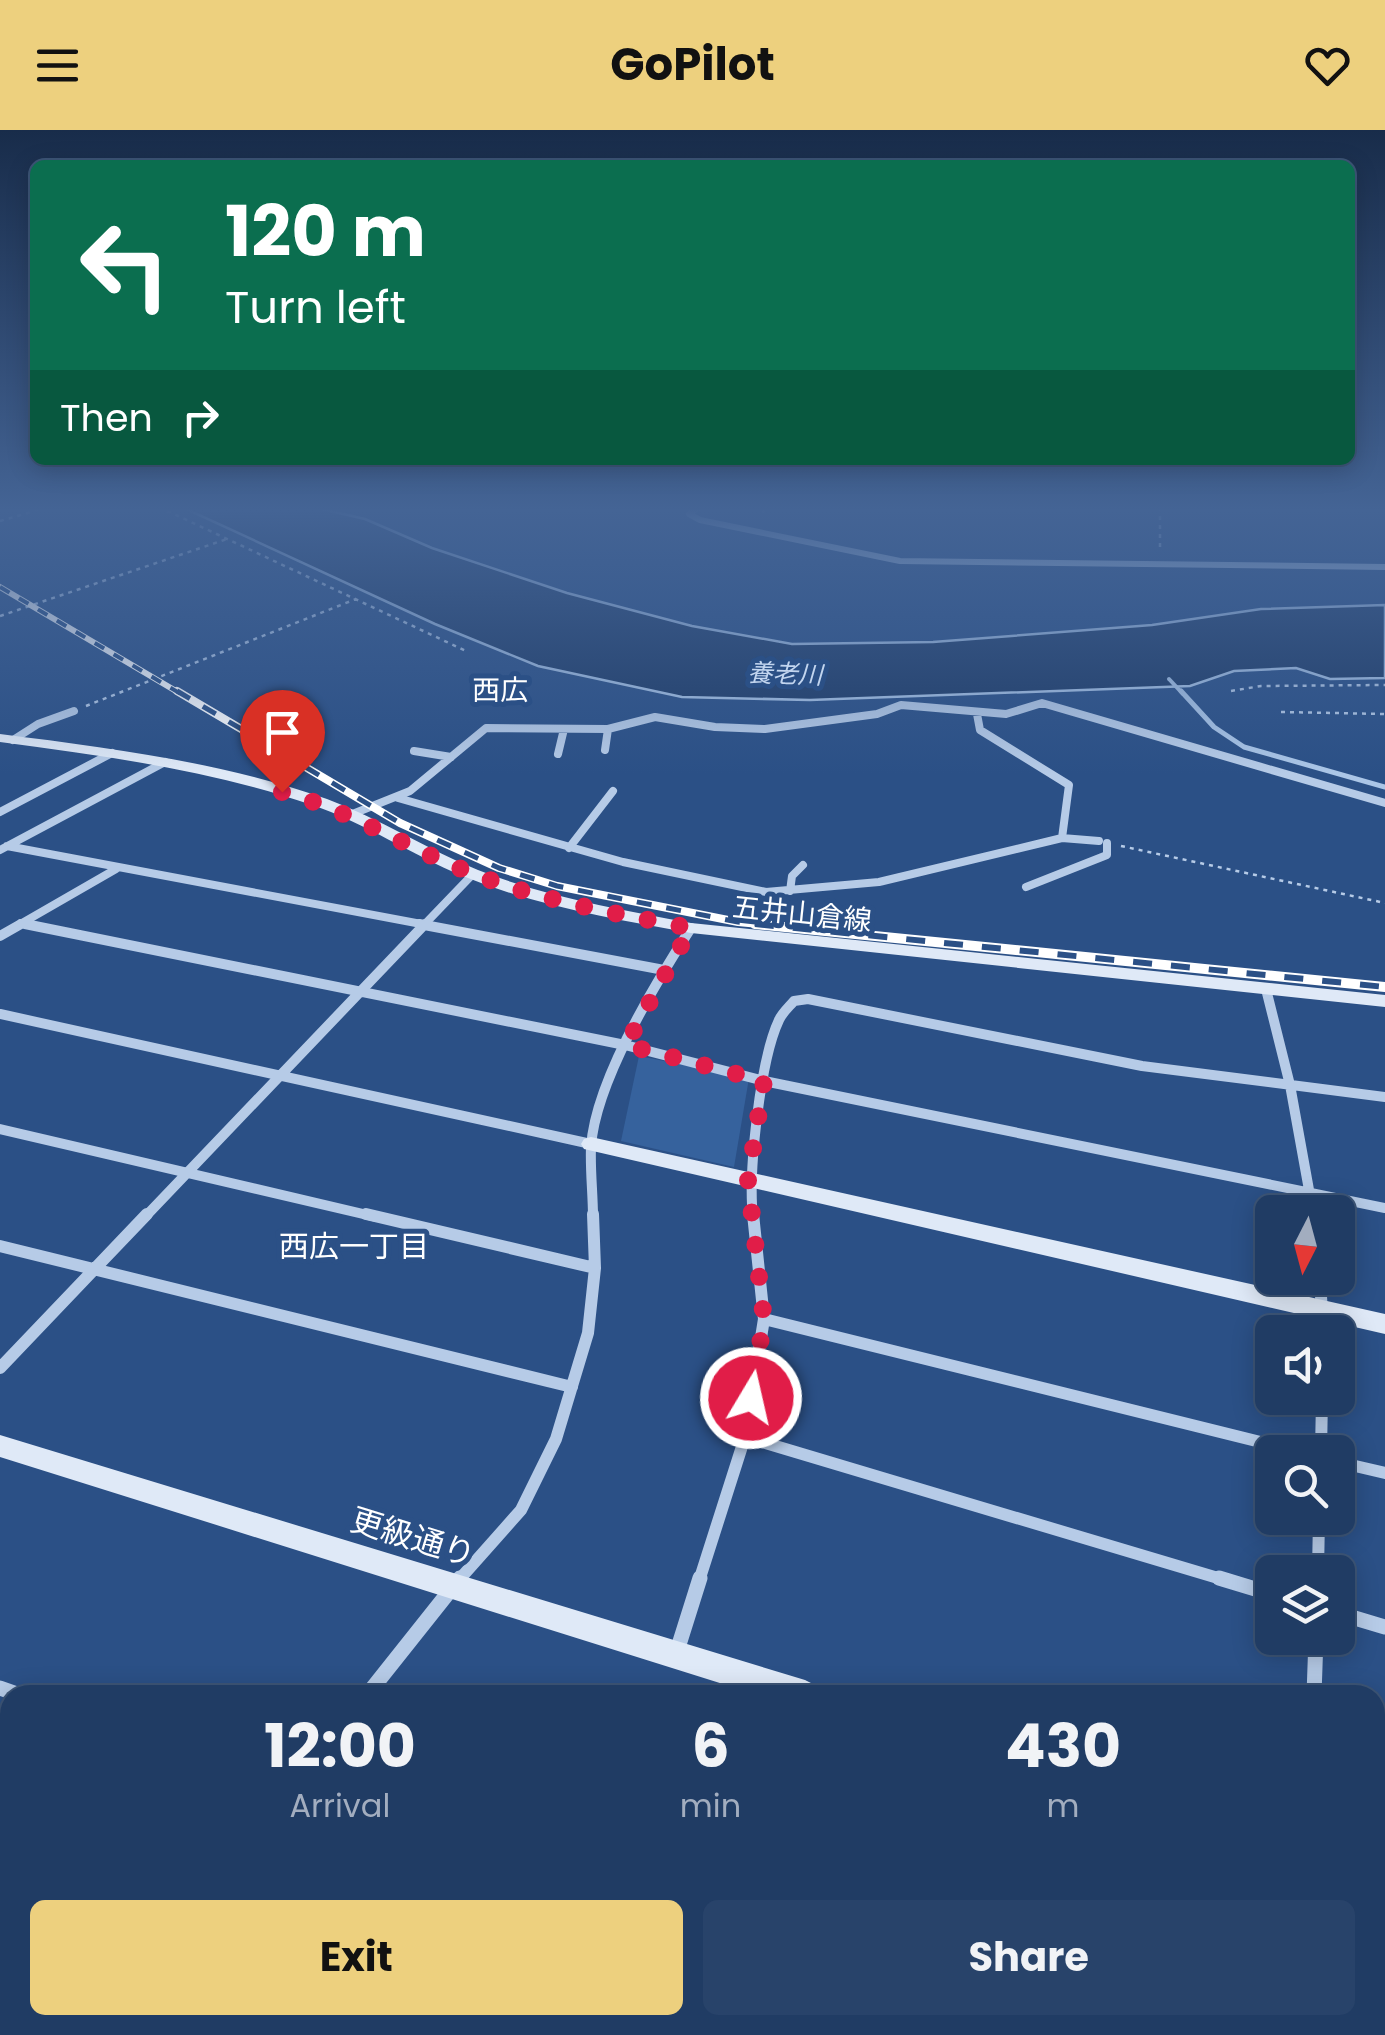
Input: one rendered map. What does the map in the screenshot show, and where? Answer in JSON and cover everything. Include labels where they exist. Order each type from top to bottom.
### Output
[{"type":"main road","name":"五井山倉線","points":[[7,739],[165,762],[320,802],[473,874],[589,908],[691,928],[1385,1001]]},
{"type":"main road","points":[[591,1144],[1299,1315]]},
{"type":"main road","points":[[1355,1323],[1385,1324]]},
{"type":"main road","name":"更級通り","points":[[0,1446],[451,1589],[771,1685]]},
{"type":"street","points":[[398,798],[486,728],[608,729],[655,717],[715,727],[765,728],[922,704],[976,714],[1016,714],[1042,702],[1139,734],[1385,802]]},
{"type":"street","points":[[7,739],[74,711]]},
{"type":"street","points":[[976,714],[980,730],[1069,785],[1062,838]]},
{"type":"street","points":[[558,754],[564,729]]},
{"type":"street","points":[[604,750],[608,729]]},
{"type":"street","points":[[414,751],[451,758]]},
{"type":"street","points":[[0,812],[112,753]]},
{"type":"street","points":[[4,848],[165,762]]},
{"type":"street","points":[[570,848],[613,791]]},
{"type":"street","points":[[350,815],[378,800],[398,798],[570,848],[725,885],[790,891],[879,882],[1062,838],[1103,842],[1106,855],[1094,863],[1026,887]]},
{"type":"street","points":[[4,848],[664,970]]},
{"type":"street","points":[[790,891],[792,876],[803,865]]},
{"type":"street","points":[[0,936],[117,869]]},
{"type":"street","points":[[0,1368],[276,1075],[473,874]]},
{"type":"street","points":[[22,923],[626,1045],[764,1081],[1385,1208]]},
{"type":"street","points":[[375,1685],[451,1589],[521,1510],[556,1439],[588,1333],[595,1268],[591,1144],[604,1091],[664,970],[691,928]]},
{"type":"street","points":[[1266,989],[1311,1193]]},
{"type":"street","points":[[676,1657],[745,1437],[764,1320],[748,1180],[778,1019],[794,1001],[808,999],[1142,1066],[1385,1097]]},
{"type":"street","points":[[0,1014],[591,1144]]},
{"type":"street","points":[[0,1129],[595,1268]]},
{"type":"street","points":[[0,1246],[572,1387]]},
{"type":"street","points":[[764,1320],[1255,1441]]},
{"type":"street","points":[[745,1437],[1255,1589]]},
{"type":"street","points":[[1355,1466],[1385,1473]]},
{"type":"street","points":[[1355,1618],[1385,1626]]},
{"type":"street","points":[[1314,1685],[1315,1655]]},
{"type":"path","points":[[0,616],[60,596]]},
{"type":"path","points":[[349,596],[466,651]]},
{"type":"path","points":[[74,711],[356,599]]},
{"type":"path","points":[[1230,691],[1261,686],[1385,685]]},
{"type":"path","points":[[1281,712],[1385,714]]},
{"type":"path","points":[[1103,842],[1385,903]]},
{"type":"shaded area","points":[[639,1056],[749,1078],[734,1167],[621,1141]]},
{"type":"water","name":"養老川","points":[[374,596],[578,596],[692,626],[792,644],[933,642],[1152,625],[1261,609],[1385,605],[1385,678],[1330,679],[1296,668],[1234,671],[1190,686],[810,700],[682,697],[538,666]]},
{"type":"waterway","points":[[1169,679],[1183,694]]},
{"type":"waterway","points":[[1181,691],[1214,727],[1244,747],[1385,787]]},
{"type":"railway","points":[[15,596],[181,694]]},
{"type":"railway","points":[[177,691],[400,823],[499,868],[557,886],[738,922],[780,926]]},
{"type":"railway","points":[[755,924],[1385,987]]},
{"type":"district","name":"西広","points":[[500,690]]},
{"type":"district","name":"西広一丁目","points":[[354,1246]]},
{"type":"route","points":[[282,792],[320,802],[430,855],[508,886],[589,908],[691,928],[664,970],[626,1045],[764,1081],[748,1180],[764,1320],[751,1398]]}]
